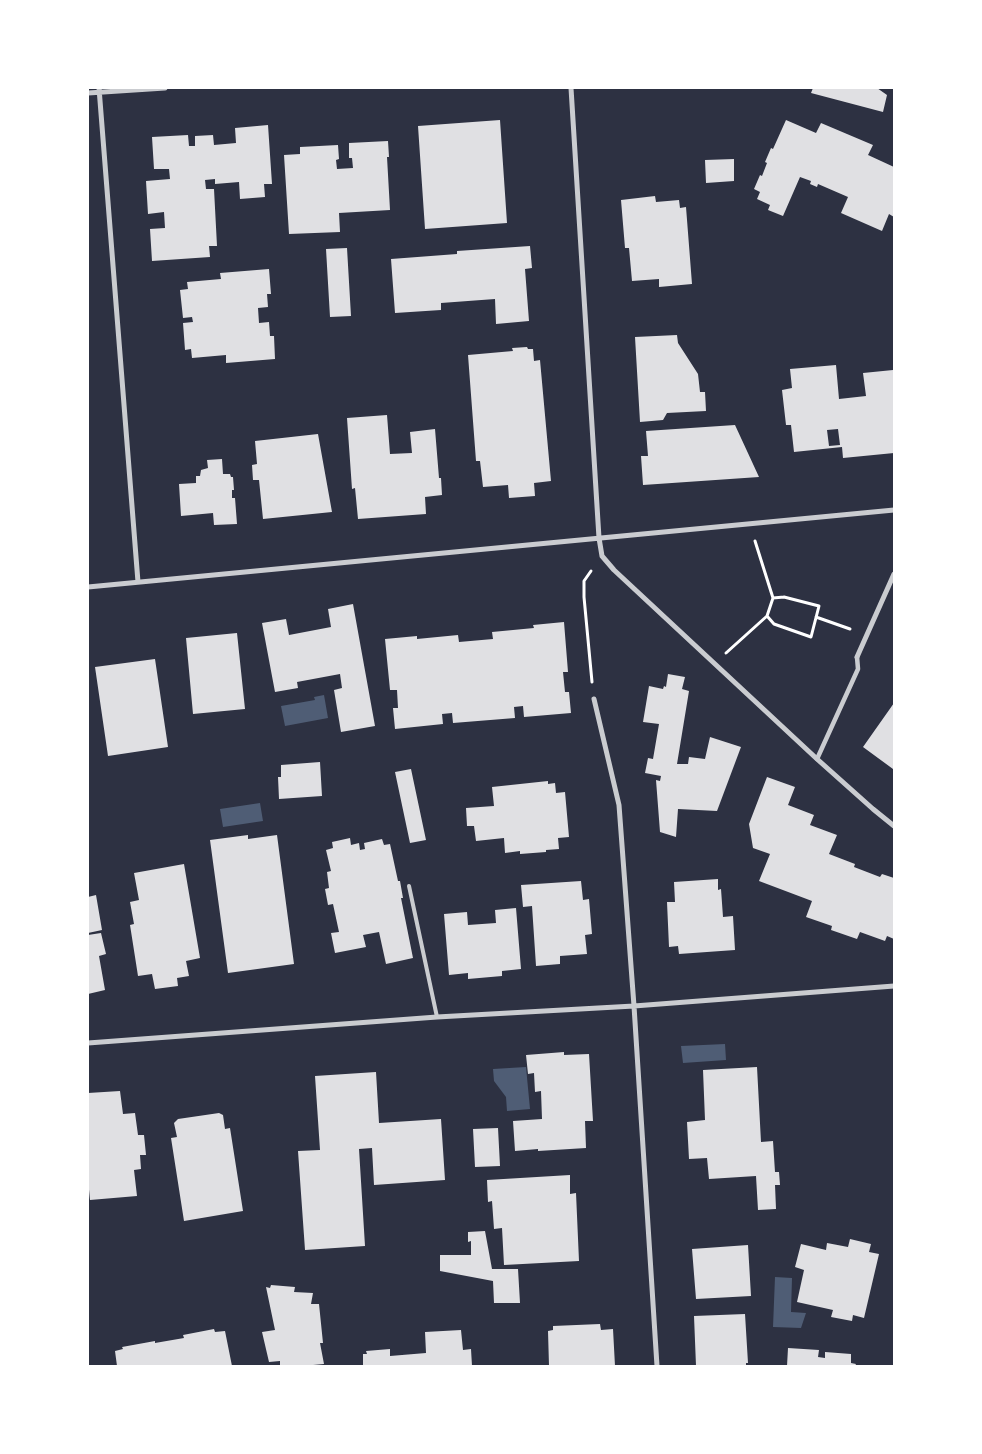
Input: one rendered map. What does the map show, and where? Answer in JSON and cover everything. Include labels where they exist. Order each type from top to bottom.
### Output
[{"type":"street","points":[[88,93],[100,90],[165,88]]},
{"type":"street","points":[[571,88],[599,538],[602,556],[614,570],[714,664],[873,810],[894,826]]},
{"type":"street","points":[[100,90],[138,582]]},
{"type":"street","points":[[88,587],[894,510]]},
{"type":"street","points":[[817,759],[858,669],[857,656],[894,574]]},
{"type":"street","points":[[594,699],[619,805],[657,1366]]},
{"type":"street","points":[[88,1043],[437,1017],[634,1006],[894,986]]},
{"type":"lane","points":[[409,886],[437,1017]]},
{"type":"path","points":[[714,664],[767,616],[773,598],[749,524]]},
{"type":"path","points":[[594,699],[584,581],[602,556]]},
{"type":"path","points":[[767,616],[774,624],[810,637],[819,606],[784,597],[773,598]]},
{"type":"path","points":[[816,617],[867,635]]},
{"type":"water","points":[[324,695],[328,718],[285,726],[281,706],[315,700],[314,697]]},
{"type":"water","points":[[260,803],[263,821],[223,827],[220,809]]},
{"type":"water","points":[[725,1044],[726,1060],[683,1063],[681,1046]]},
{"type":"water","points":[[526,1067],[530,1109],[507,1111],[506,1097],[494,1081],[493,1069]]},
{"type":"water","points":[[775,1277],[792,1278],[791,1312],[806,1313],[801,1328],[773,1327]]},
{"type":"building","points":[[813,88],[877,88],[887,95],[883,112],[811,93]]},
{"type":"building","points":[[500,120],[507,223],[425,229],[418,126]]},
{"type":"building","points":[[786,120],[816,133],[821,123],[873,145],[868,155],[894,167],[894,217],[889,214],[882,231],[841,213],[848,197],[818,184],[817,187],[810,184],[811,181],[800,177],[783,216],[768,210],[770,205],[757,199],[760,192],[754,189],[760,175],[762,176],[771,148],[773,149]]},
{"type":"building","points":[[268,125],[272,184],[264,184],[265,197],[240,199],[239,182],[215,184],[215,179],[205,180],[206,189],[214,189],[217,246],[209,246],[210,257],[152,261],[150,229],[165,228],[164,212],[148,214],[146,181],[170,179],[169,169],[154,169],[152,137],[188,135],[189,146],[195,146],[195,136],[213,135],[214,145],[236,143],[235,128]]},
{"type":"building","points":[[388,141],[390,210],[339,213],[340,232],[289,234],[284,155],[300,154],[300,147],[338,145],[339,159],[336,160],[337,169],[353,168],[352,158],[349,158],[349,143]]},
{"type":"building","points":[[734,159],[734,181],[706,183],[705,160]]},
{"type":"building","points":[[655,196],[656,202],[679,200],[680,208],[686,207],[692,284],[659,287],[659,279],[632,281],[629,248],[625,248],[621,200]]},
{"type":"building","points":[[530,246],[532,268],[525,269],[529,321],[496,324],[495,299],[441,303],[441,310],[395,313],[391,259],[457,254],[457,251]]},
{"type":"building","points":[[347,248],[351,316],[330,317],[326,249]]},
{"type":"building","points":[[269,269],[271,294],[267,294],[268,307],[258,308],[259,323],[269,322],[270,336],[274,336],[275,359],[226,363],[226,355],[192,358],[191,349],[185,350],[183,323],[193,322],[192,317],[183,318],[180,290],[188,289],[187,282],[221,279],[220,273]]},
{"type":"building","points":[[677,335],[678,343],[698,374],[700,392],[705,392],[706,411],[667,413],[663,420],[640,422],[635,337]]},
{"type":"building","points":[[527,347],[528,349],[533,349],[534,361],[540,360],[551,481],[534,483],[535,496],[509,498],[508,485],[483,487],[480,461],[476,461],[468,355],[513,351],[512,348]]},
{"type":"building","points":[[836,365],[839,399],[866,396],[863,373],[893,370],[894,453],[843,458],[842,447],[794,452],[791,425],[786,425],[782,390],[792,388],[790,369]],"holes":[[[838,429],[840,445],[829,446],[827,430]]]},
{"type":"building","points":[[387,415],[390,454],[412,453],[410,432],[435,429],[442,495],[425,497],[426,514],[358,519],[355,488],[352,489],[347,418]]},
{"type":"building","points":[[735,425],[759,477],[643,485],[641,456],[648,456],[646,431]]},
{"type":"building","points":[[318,434],[332,512],[263,519],[259,480],[253,480],[252,465],[257,464],[255,441]]},
{"type":"building","points":[[222,459],[223,474],[230,474],[233,477],[234,490],[232,490],[232,498],[235,498],[237,524],[214,525],[213,513],[181,516],[179,484],[196,483],[196,476],[200,476],[201,470],[208,468],[207,460]]},
{"type":"building","points":[[353,604],[375,726],[341,732],[334,690],[342,688],[340,674],[297,682],[298,688],[275,692],[262,623],[286,619],[289,635],[331,627],[328,609]]},
{"type":"building","points":[[564,622],[568,672],[563,672],[565,692],[569,692],[571,713],[524,717],[523,706],[514,707],[515,718],[453,723],[452,713],[442,714],[443,724],[395,729],[393,708],[398,708],[397,690],[390,690],[385,639],[417,636],[417,639],[458,635],[459,642],[493,639],[492,632],[534,628],[533,625]]},
{"type":"building","points":[[237,633],[245,709],[193,714],[186,638]]},
{"type":"building","points":[[155,659],[168,747],[108,756],[95,667]]},
{"type":"building","points":[[668,674],[685,677],[682,689],[689,691],[677,764],[688,764],[689,757],[705,759],[710,737],[741,747],[717,811],[678,809],[676,837],[660,832],[656,780],[660,781],[661,776],[645,773],[648,758],[653,759],[659,724],[643,722],[649,686],[663,689],[664,686],[666,687]]},
{"type":"building","points":[[894,703],[894,767],[893,769],[863,747]]},
{"type":"building","points":[[320,762],[322,796],[279,799],[278,777],[281,777],[281,765]]},
{"type":"building","points":[[411,769],[426,840],[410,843],[395,772]]},
{"type":"building","points":[[767,777],[795,787],[788,805],[814,815],[810,825],[837,835],[829,854],[855,864],[854,867],[880,877],[882,874],[894,878],[894,939],[887,936],[885,941],[860,932],[857,939],[831,930],[832,926],[806,917],[812,901],[759,881],[770,854],[753,848],[749,824]]},
{"type":"building","points":[[548,781],[548,784],[555,783],[556,793],[565,792],[569,837],[558,838],[559,849],[520,854],[520,851],[505,853],[504,838],[476,841],[474,826],[467,826],[466,808],[494,806],[492,787]]},
{"type":"building","points":[[248,835],[248,839],[277,835],[294,964],[228,973],[210,840]]},
{"type":"building","points":[[350,838],[351,845],[359,843],[360,850],[365,849],[364,843],[382,839],[384,845],[390,844],[398,881],[400,881],[403,898],[401,898],[413,958],[386,964],[379,932],[363,935],[366,947],[335,953],[331,933],[339,932],[333,904],[328,905],[325,889],[329,888],[327,872],[331,871],[326,850],[333,848],[332,842]]},
{"type":"building","points":[[184,864],[200,958],[186,961],[189,976],[177,978],[178,986],[155,989],[152,974],[138,976],[130,925],[134,924],[130,902],[139,900],[134,873]]},
{"type":"building","points":[[718,879],[718,890],[721,889],[723,917],[733,916],[735,950],[679,954],[678,946],[669,947],[667,902],[675,902],[674,882]]},
{"type":"building","points":[[581,881],[583,900],[589,899],[592,934],[585,935],[587,954],[560,956],[560,964],[536,966],[532,906],[523,907],[521,885]]},
{"type":"building","points":[[96,895],[102,930],[88,933],[88,897]]},
{"type":"building","points":[[516,908],[521,969],[502,971],[502,976],[468,979],[468,973],[449,975],[444,914],[467,912],[468,925],[496,923],[495,910]]},
{"type":"building","points":[[101,933],[106,954],[99,956],[105,990],[88,994],[88,935]]},
{"type":"building","points":[[564,1052],[564,1055],[589,1054],[593,1121],[585,1121],[586,1148],[515,1151],[513,1121],[542,1119],[541,1091],[535,1092],[534,1073],[528,1074],[526,1055]]},
{"type":"building","points":[[757,1067],[761,1142],[773,1141],[775,1172],[779,1172],[780,1185],[775,1185],[776,1209],[758,1210],[756,1176],[709,1179],[707,1158],[689,1159],[687,1122],[705,1120],[703,1070]]},
{"type":"building","points":[[376,1072],[379,1123],[441,1119],[445,1180],[374,1185],[372,1148],[359,1149],[365,1246],[305,1250],[298,1151],[320,1150],[315,1076]]},
{"type":"building","points":[[120,1091],[123,1114],[135,1113],[138,1135],[144,1135],[146,1155],[140,1155],[141,1169],[134,1170],[137,1196],[90,1200],[88,1179],[88,1093]]},
{"type":"building","points":[[219,1113],[223,1115],[225,1129],[230,1128],[243,1211],[184,1221],[171,1138],[177,1137],[174,1123],[178,1119]]},
{"type":"building","points":[[498,1128],[500,1166],[475,1167],[473,1129]]},
{"type":"building","points":[[570,1175],[570,1194],[576,1193],[579,1261],[504,1265],[502,1228],[494,1229],[492,1201],[488,1202],[487,1180]]},
{"type":"building","points":[[485,1231],[492,1269],[518,1269],[520,1303],[494,1303],[493,1281],[440,1271],[440,1255],[471,1255],[471,1241],[468,1242],[468,1232]]},
{"type":"building","points":[[850,1239],[871,1244],[869,1252],[879,1254],[864,1318],[853,1315],[852,1321],[831,1317],[833,1310],[797,1302],[804,1270],[795,1267],[801,1244],[826,1250],[827,1243],[848,1247]]},
{"type":"building","points":[[748,1245],[751,1296],[696,1299],[692,1249]]},
{"type":"building","points":[[271,1285],[295,1287],[294,1292],[313,1293],[311,1304],[319,1304],[323,1343],[320,1343],[324,1364],[280,1366],[280,1361],[269,1362],[262,1332],[275,1330],[266,1287],[270,1288]]},
{"type":"building","points":[[745,1314],[748,1363],[746,1363],[746,1366],[696,1366],[694,1316]]},
{"type":"building","points":[[600,1324],[601,1330],[613,1329],[615,1366],[549,1366],[548,1331],[553,1330],[553,1326]]},
{"type":"building","points":[[214,1329],[215,1332],[225,1331],[232,1366],[117,1366],[115,1351],[123,1349],[122,1347],[184,1338],[183,1335]]},
{"type":"building","points":[[461,1330],[463,1350],[471,1349],[472,1366],[363,1366],[363,1354],[367,1354],[366,1351],[390,1349],[390,1356],[426,1353],[425,1332]]},
{"type":"building","points":[[788,1348],[819,1350],[818,1357],[825,1358],[825,1352],[851,1354],[851,1363],[856,1364],[855,1366],[787,1366]]}]
